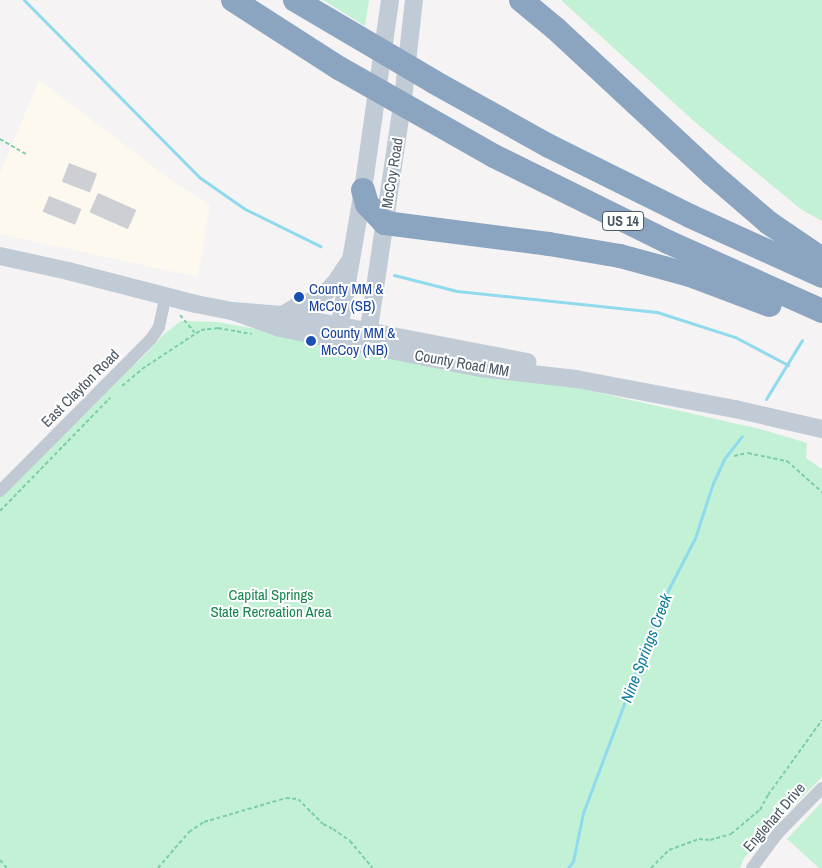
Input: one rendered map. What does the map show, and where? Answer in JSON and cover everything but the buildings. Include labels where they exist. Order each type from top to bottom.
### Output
[{"type":"highway","name":"US 14","points":[[233,0],[339,68],[429,120],[562,192],[822,311]]},
{"type":"highway","name":"US 14","points":[[296,0],[343,30],[566,155],[690,216],[822,276]]},
{"type":"highway","points":[[521,0],[556,29],[755,211],[822,259]]},
{"type":"highway","points":[[363,190],[367,204],[385,223],[549,244],[620,256],[690,275],[822,325]]},
{"type":"main road","name":"McCoy Road","points":[[339,332],[363,190],[390,0]]},
{"type":"main road","name":"McCoy Road","points":[[368,339],[403,99],[414,0]]},
{"type":"main road","name":"County Road MM","points":[[0,256],[68,271],[165,298],[232,311],[283,315],[339,332],[480,368],[576,379],[735,409],[822,429]]},
{"type":"main road","points":[[283,315],[300,305],[319,299],[336,282],[352,258]]},
{"type":"main road","name":"County Road MM","points":[[232,311],[280,328],[339,332]]},
{"type":"street","name":"East Clayton Road","points":[[0,491],[146,345],[159,327],[165,298]]},
{"type":"street","name":"Englehart Drive","points":[[752,868],[770,843],[822,788]]},
{"type":"path","points":[[0,139],[26,154]]},
{"type":"path","points":[[117,390],[142,369],[206,328]]},
{"type":"path","points":[[0,511],[111,398]]},
{"type":"path","points":[[734,456],[748,453],[787,461],[822,492]]},
{"type":"path","points":[[651,868],[669,850],[699,839],[710,840],[731,834],[760,810],[768,795],[822,720]]},
{"type":"path","points":[[158,868],[189,832],[204,822],[286,798],[298,799],[323,824],[350,841],[373,868]]},
{"type":"path","points":[[0,860],[7,868]]},
{"type":"shaded area","points":[[39,80],[176,184],[210,204],[198,277],[0,234],[0,173]]},
{"type":"green space","points":[[323,0],[369,0],[365,26]]},
{"type":"green space","points":[[561,0],[822,0],[822,221],[802,210],[696,123]]},
{"type":"green space","name":"Capital Springs State Recreation Area","points":[[181,321],[217,322],[533,378],[760,429],[807,443],[806,458],[822,469],[822,777],[744,858],[740,868],[0,868],[0,491],[90,404],[143,357],[163,335]]},
{"type":"green space","points":[[822,802],[822,868],[819,868],[787,839]]},
{"type":"waterway","points":[[24,0],[199,177],[245,209],[320,246]]},
{"type":"waterway","points":[[394,275],[457,291],[657,312],[735,337],[788,365]]},
{"type":"waterway","points":[[766,399],[802,340]]},
{"type":"waterway","name":"Nine Springs Creek","points":[[568,868],[573,861],[583,813],[663,600],[695,538],[713,483],[724,459],[742,436]]},
{"type":"place","name":"County MM & McCoy (SB)","points":[[299,297]]},
{"type":"place","name":"County MM & McCoy (NB)","points":[[311,341]]}]
